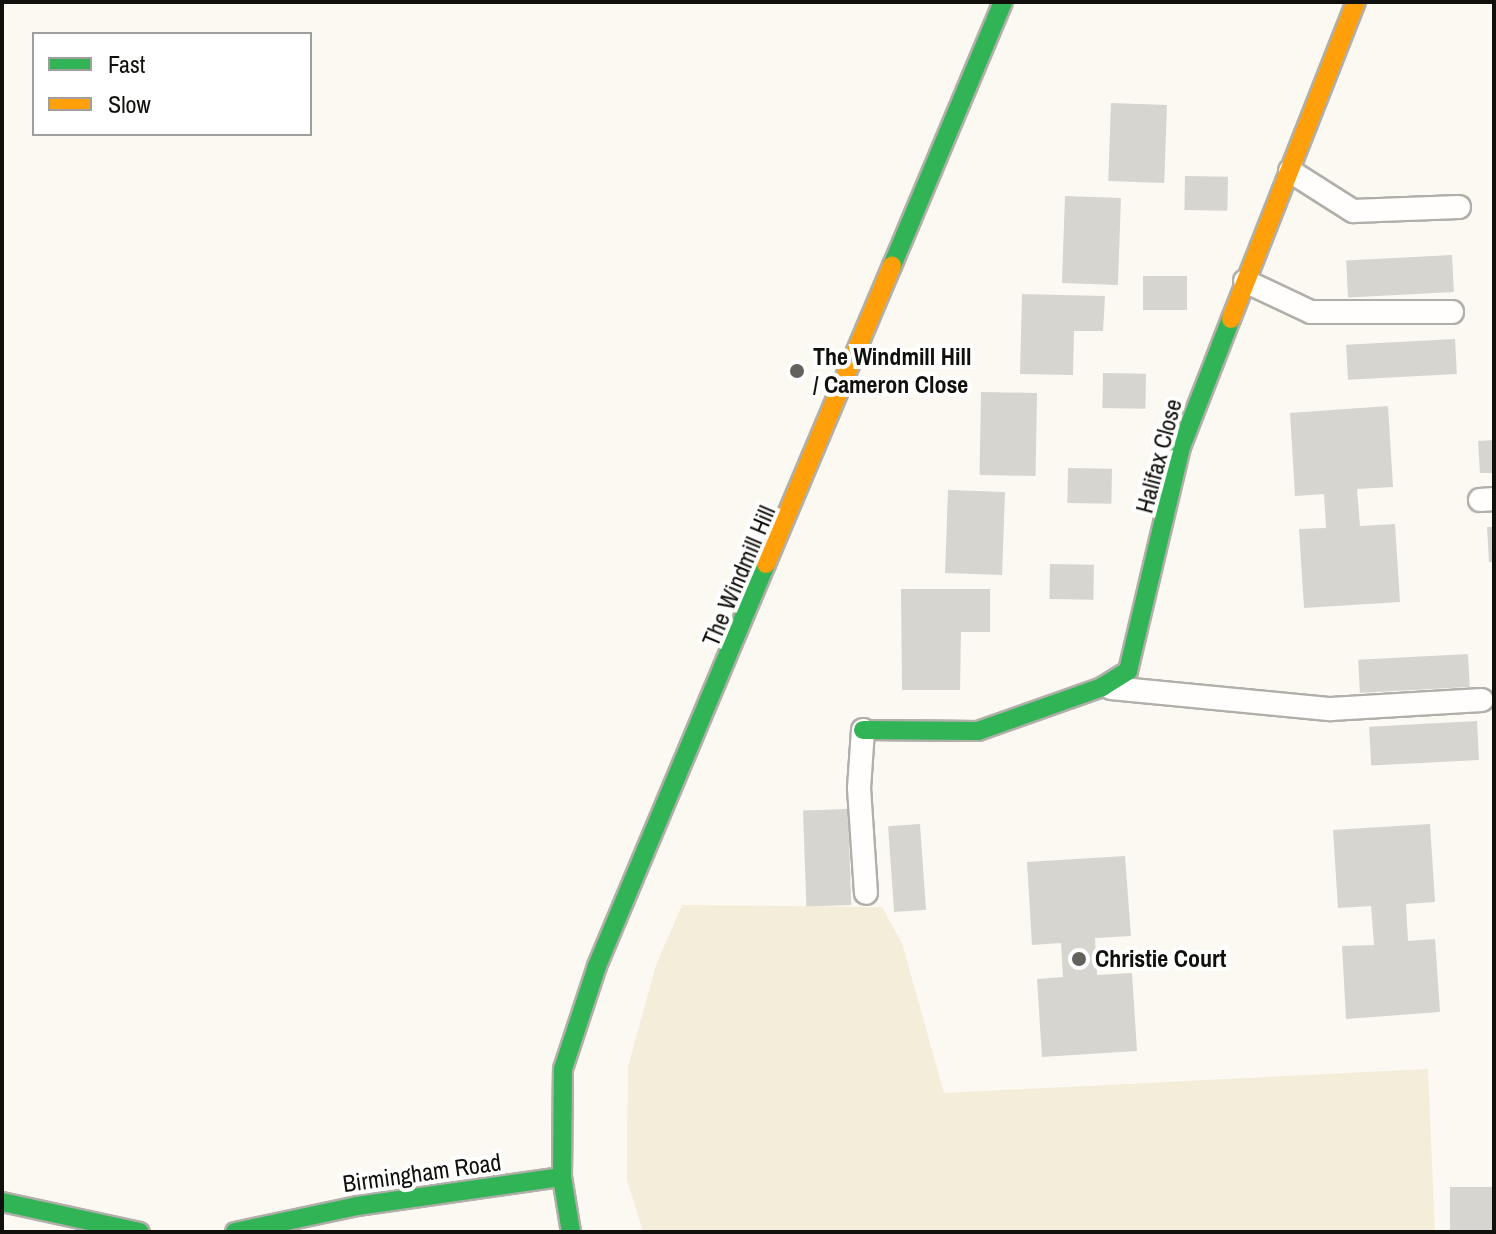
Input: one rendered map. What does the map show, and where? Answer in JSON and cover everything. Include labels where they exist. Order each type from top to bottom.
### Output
[{"type":"street","name":"The Windmill Hill","points":[[562,1177],[563,1069],[597,966],[1003,2]]},
{"type":"street","name":"Halifax Close","points":[[863,730],[978,731],[1102,687],[1128,671],[1181,447],[1356,2]]},
{"type":"street","name":"Birmingham Road","points":[[235,1232],[357,1206],[562,1177]]},
{"type":"street","points":[[562,1177],[571,1232]]},
{"type":"street","points":[[2,1202],[140,1232]]},
{"type":"lane","points":[[1290,171],[1353,211],[1459,207]]},
{"type":"lane","points":[[1245,281],[1311,312],[1452,312]]},
{"type":"lane","points":[[1102,687],[1331,709],[1482,700]]},
{"type":"lane","points":[[863,730],[859,788],[866,893]]},
{"type":"shaded area","points":[[682,905],[882,907],[902,943],[944,1093],[1428,1069],[1435,1232],[643,1232],[627,1180],[628,1067],[656,965]]},
{"type":"building","points":[[1111,103],[1167,105],[1164,183],[1108,181]]},
{"type":"building","points":[[1185,176],[1228,177],[1227,211],[1184,210]]},
{"type":"building","points":[[1065,196],[1121,198],[1118,285],[1062,283]]},
{"type":"building","points":[[1452,255],[1454,292],[1348,297],[1346,261]]},
{"type":"building","points":[[1143,276],[1187,276],[1187,310],[1143,310]]},
{"type":"building","points":[[1022,294],[1105,296],[1103,331],[1074,331],[1073,375],[1020,374]]},
{"type":"building","points":[[1455,339],[1457,374],[1348,380],[1346,345]]},
{"type":"building","points":[[1103,373],[1146,374],[1145,409],[1102,408]]},
{"type":"building","points":[[981,392],[1037,393],[1036,476],[980,475]]},
{"type":"building","points":[[1388,406],[1393,487],[1357,489],[1360,526],[1395,524],[1400,602],[1304,608],[1299,529],[1326,528],[1324,494],[1295,496],[1290,413]]},
{"type":"building","points":[[1494,440],[1494,473],[1480,473],[1478,441]]},
{"type":"building","points":[[1068,468],[1112,469],[1111,504],[1067,503]]},
{"type":"building","points":[[948,490],[1005,492],[1002,575],[945,573]]},
{"type":"building","points":[[1487,527],[1494,527],[1494,562],[1489,562]]},
{"type":"building","points":[[1050,564],[1094,565],[1093,600],[1049,599]]},
{"type":"building","points":[[901,589],[990,589],[990,632],[961,632],[960,690],[902,690]]},
{"type":"building","points":[[1468,654],[1470,687],[1360,693],[1358,660]]},
{"type":"building","points":[[1477,721],[1479,760],[1371,766],[1369,727]]},
{"type":"building","points":[[848,809],[851,905],[806,907],[803,811]]},
{"type":"building","points":[[920,824],[926,910],[894,912],[888,826]]},
{"type":"building","points":[[1430,824],[1435,902],[1406,904],[1408,941],[1435,939],[1440,1012],[1346,1019],[1342,946],[1374,945],[1371,906],[1338,908],[1333,830]]},
{"type":"building","name":"Christie Court","points":[[1125,856],[1131,936],[1095,938],[1097,975],[1132,973],[1137,1051],[1042,1057],[1037,979],[1063,977],[1061,943],[1032,945],[1027,862]]},
{"type":"building","points":[[1450,1187],[1494,1187],[1494,1232],[1450,1232]]},
{"type":"traffic: fast","points":[[892,266],[1003,2]]},
{"type":"traffic: fast","points":[[863,730],[978,731],[1102,687],[1128,671],[1181,447],[1231,319]]},
{"type":"traffic: fast","points":[[571,1232],[562,1177],[563,1069],[597,966],[766,564]]},
{"type":"traffic: fast","points":[[235,1232],[357,1206],[562,1177]]},
{"type":"traffic: fast","points":[[2,1202],[140,1232]]},
{"type":"traffic: slow","points":[[1231,319],[1356,2]]},
{"type":"traffic: slow","points":[[766,564],[892,266]]},
{"type":"place","name":"The Windmill Hill / Cameron Close","points":[[797,371]]},
{"type":"place","name":"Christie Court","points":[[1079,959]]}]
